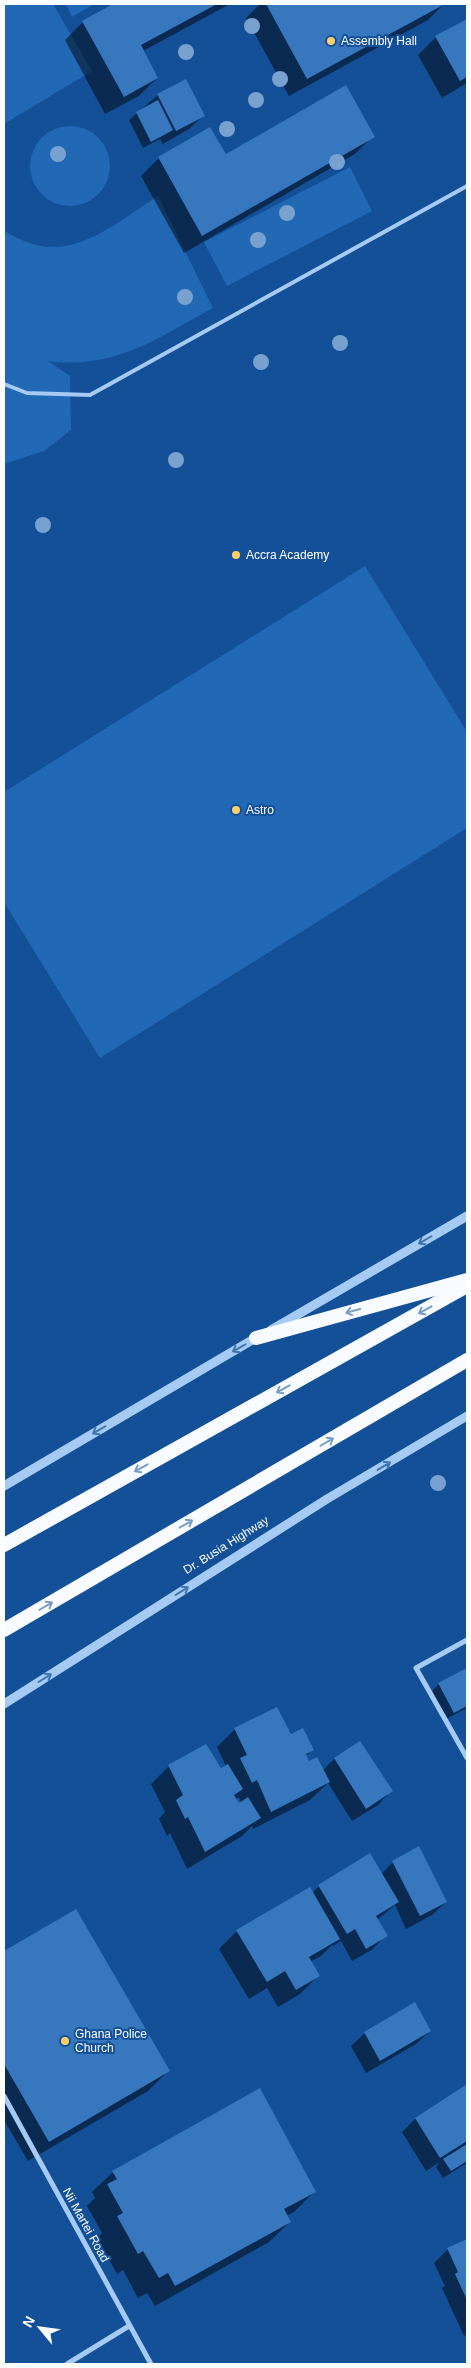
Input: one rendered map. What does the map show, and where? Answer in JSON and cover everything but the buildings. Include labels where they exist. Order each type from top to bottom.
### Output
[{"type":"highway","points":[[256,1338],[467,1280]]},
{"type":"highway","points":[[4,1544],[467,1286]]},
{"type":"highway","points":[[4,1630],[467,1360]]},
{"type":"street","points":[[4,1486],[467,1216]]},
{"type":"street","name":"Dr. Busia Highway","points":[[4,1704],[327,1499],[467,1416]]},
{"type":"street","points":[[467,1640],[416,1668],[467,1758]]},
{"type":"street","name":"Nii Martei Road","points":[[4,2096],[151,2364]]},
{"type":"street","points":[[66,2364],[130,2326]]},
{"type":"lane","points":[[4,384],[27,393],[90,395],[467,187]]},
{"type":"shaded area","points":[[4,4],[53,4],[92,71],[4,124]]},
{"type":"shaded area","points":[[66,4],[94,4],[72,17]]},
{"type":"shaded area","points":[[70,126],[85,129],[98,138],[107,151],[110,166],[107,181],[98,194],[85,203],[70,206],[55,203],[42,194],[33,181],[30,166],[33,151],[42,138],[55,129]]},
{"type":"shaded area","points":[[350,167],[372,211],[227,286],[204,242]]},
{"type":"shaded area","points":[[158,196],[213,308],[154,340],[115,356],[94,361],[72,363],[48,361],[70,376],[71,430],[44,451],[4,464],[4,231],[22,240],[42,246],[69,245],[109,228]]},
{"type":"shaded area","name":"Astro","points":[[365,566],[467,732],[467,828],[100,1058],[4,902],[4,792]]},
{"type":"place","name":"Assembly Hall","points":[[331,41]]},
{"type":"place","name":"Accra Academy","points":[[236,555]]},
{"type":"place","name":"Astro","points":[[236,810]]},
{"type":"place","name":"Ghana Police Church","points":[[65,2041]]}]
